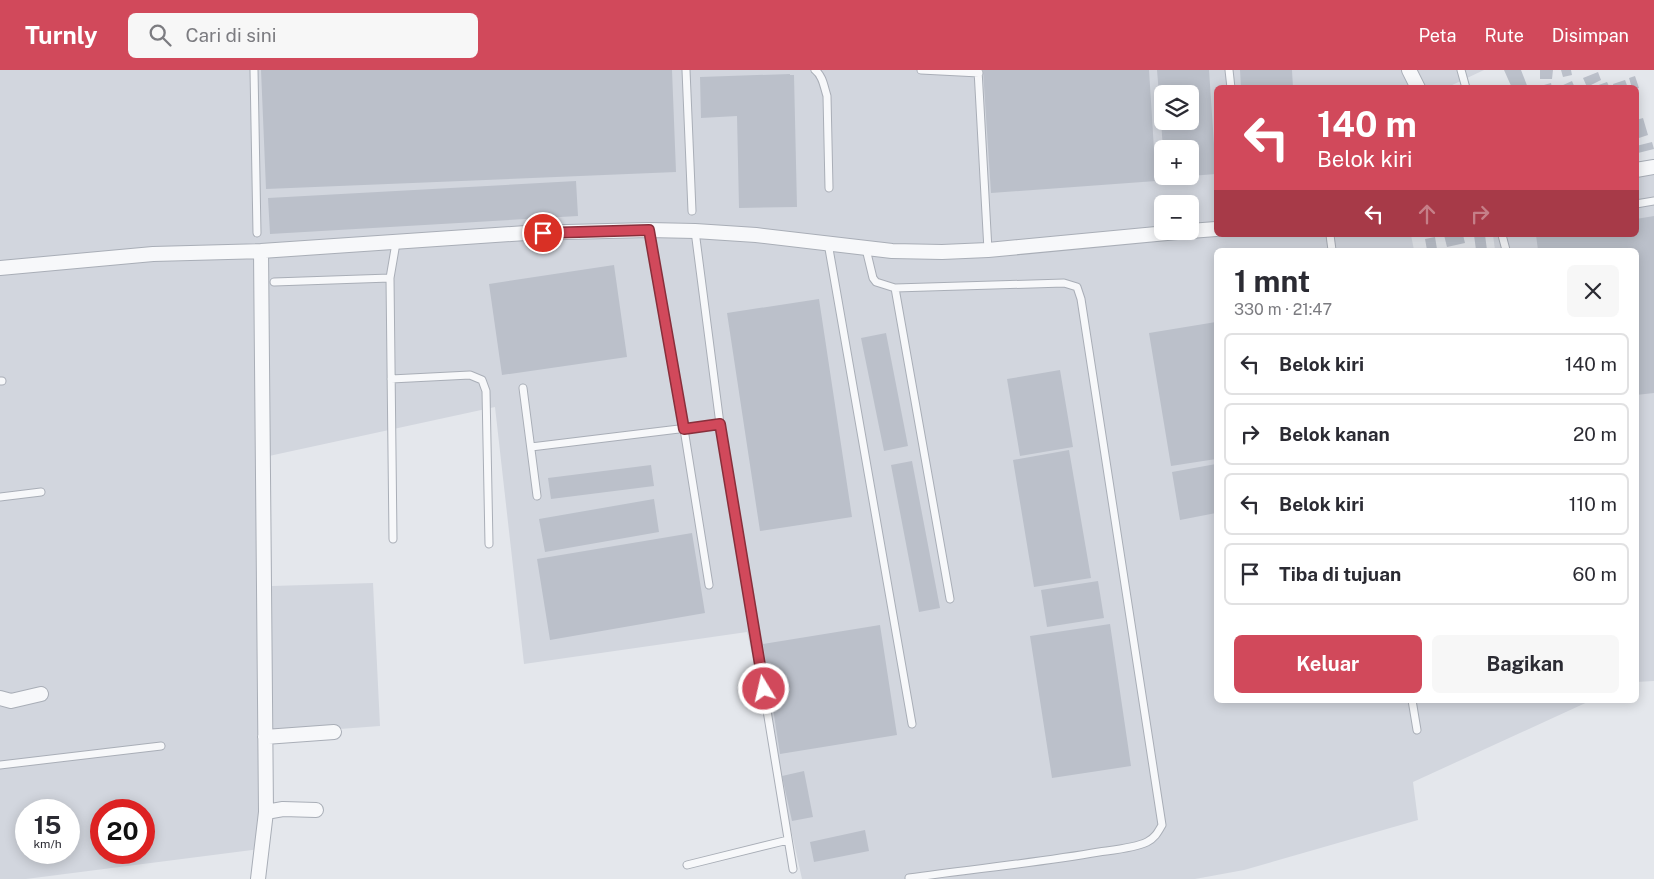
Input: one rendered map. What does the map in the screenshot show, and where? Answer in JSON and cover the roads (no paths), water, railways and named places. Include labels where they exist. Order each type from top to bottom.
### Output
[{"type":"street","points":[[1409,70],[1416,85]]},
{"type":"street","points":[[1639,170],[1654,167]]},
{"type":"street","points":[[1199,230],[1214,229]]},
{"type":"street","points":[[0,268],[153,254],[261,251],[526,233],[649,230],[695,231],[756,235],[892,251],[942,252],[988,250],[1154,234]]},
{"type":"street","points":[[258,879],[266,812],[261,251]]},
{"type":"street","points":[[0,698],[11,701],[41,694]]},
{"type":"street","points":[[264,737],[334,732]]},
{"type":"street","points":[[266,812],[283,809],[316,810]]},
{"type":"lane","points":[[254,70],[257,233]]},
{"type":"lane","points":[[686,70],[692,211]]},
{"type":"lane","points":[[815,70],[823,82],[827,96],[829,188]]},
{"type":"lane","points":[[921,70],[978,72],[988,250]]},
{"type":"lane","points":[[1229,70],[1231,85]]},
{"type":"lane","points":[[1461,70],[1465,85]]},
{"type":"lane","points":[[1639,203],[1654,200]]},
{"type":"lane","points":[[649,230],[709,585]]},
{"type":"lane","points":[[695,231],[720,424],[793,869]]},
{"type":"lane","points":[[393,539],[390,278],[396,242]]},
{"type":"lane","points":[[828,243],[912,724]]},
{"type":"lane","points":[[866,248],[873,278],[876,282],[895,288],[1064,283],[1077,287],[1082,299],[1162,825],[1156,836],[1146,843],[1124,848],[1059,859],[909,878]]},
{"type":"lane","points":[[274,282],[390,278]]},
{"type":"lane","points":[[895,288],[950,599]]},
{"type":"lane","points":[[391,379],[470,375],[482,380],[486,390],[489,544]]},
{"type":"lane","points":[[523,388],[537,496]]},
{"type":"lane","points":[[531,447],[720,424]]},
{"type":"lane","points":[[0,497],[41,492]]},
{"type":"lane","points":[[1412,703],[1417,730]]},
{"type":"lane","points":[[0,764],[161,746]]},
{"type":"lane","points":[[686,865],[788,840]]}]
